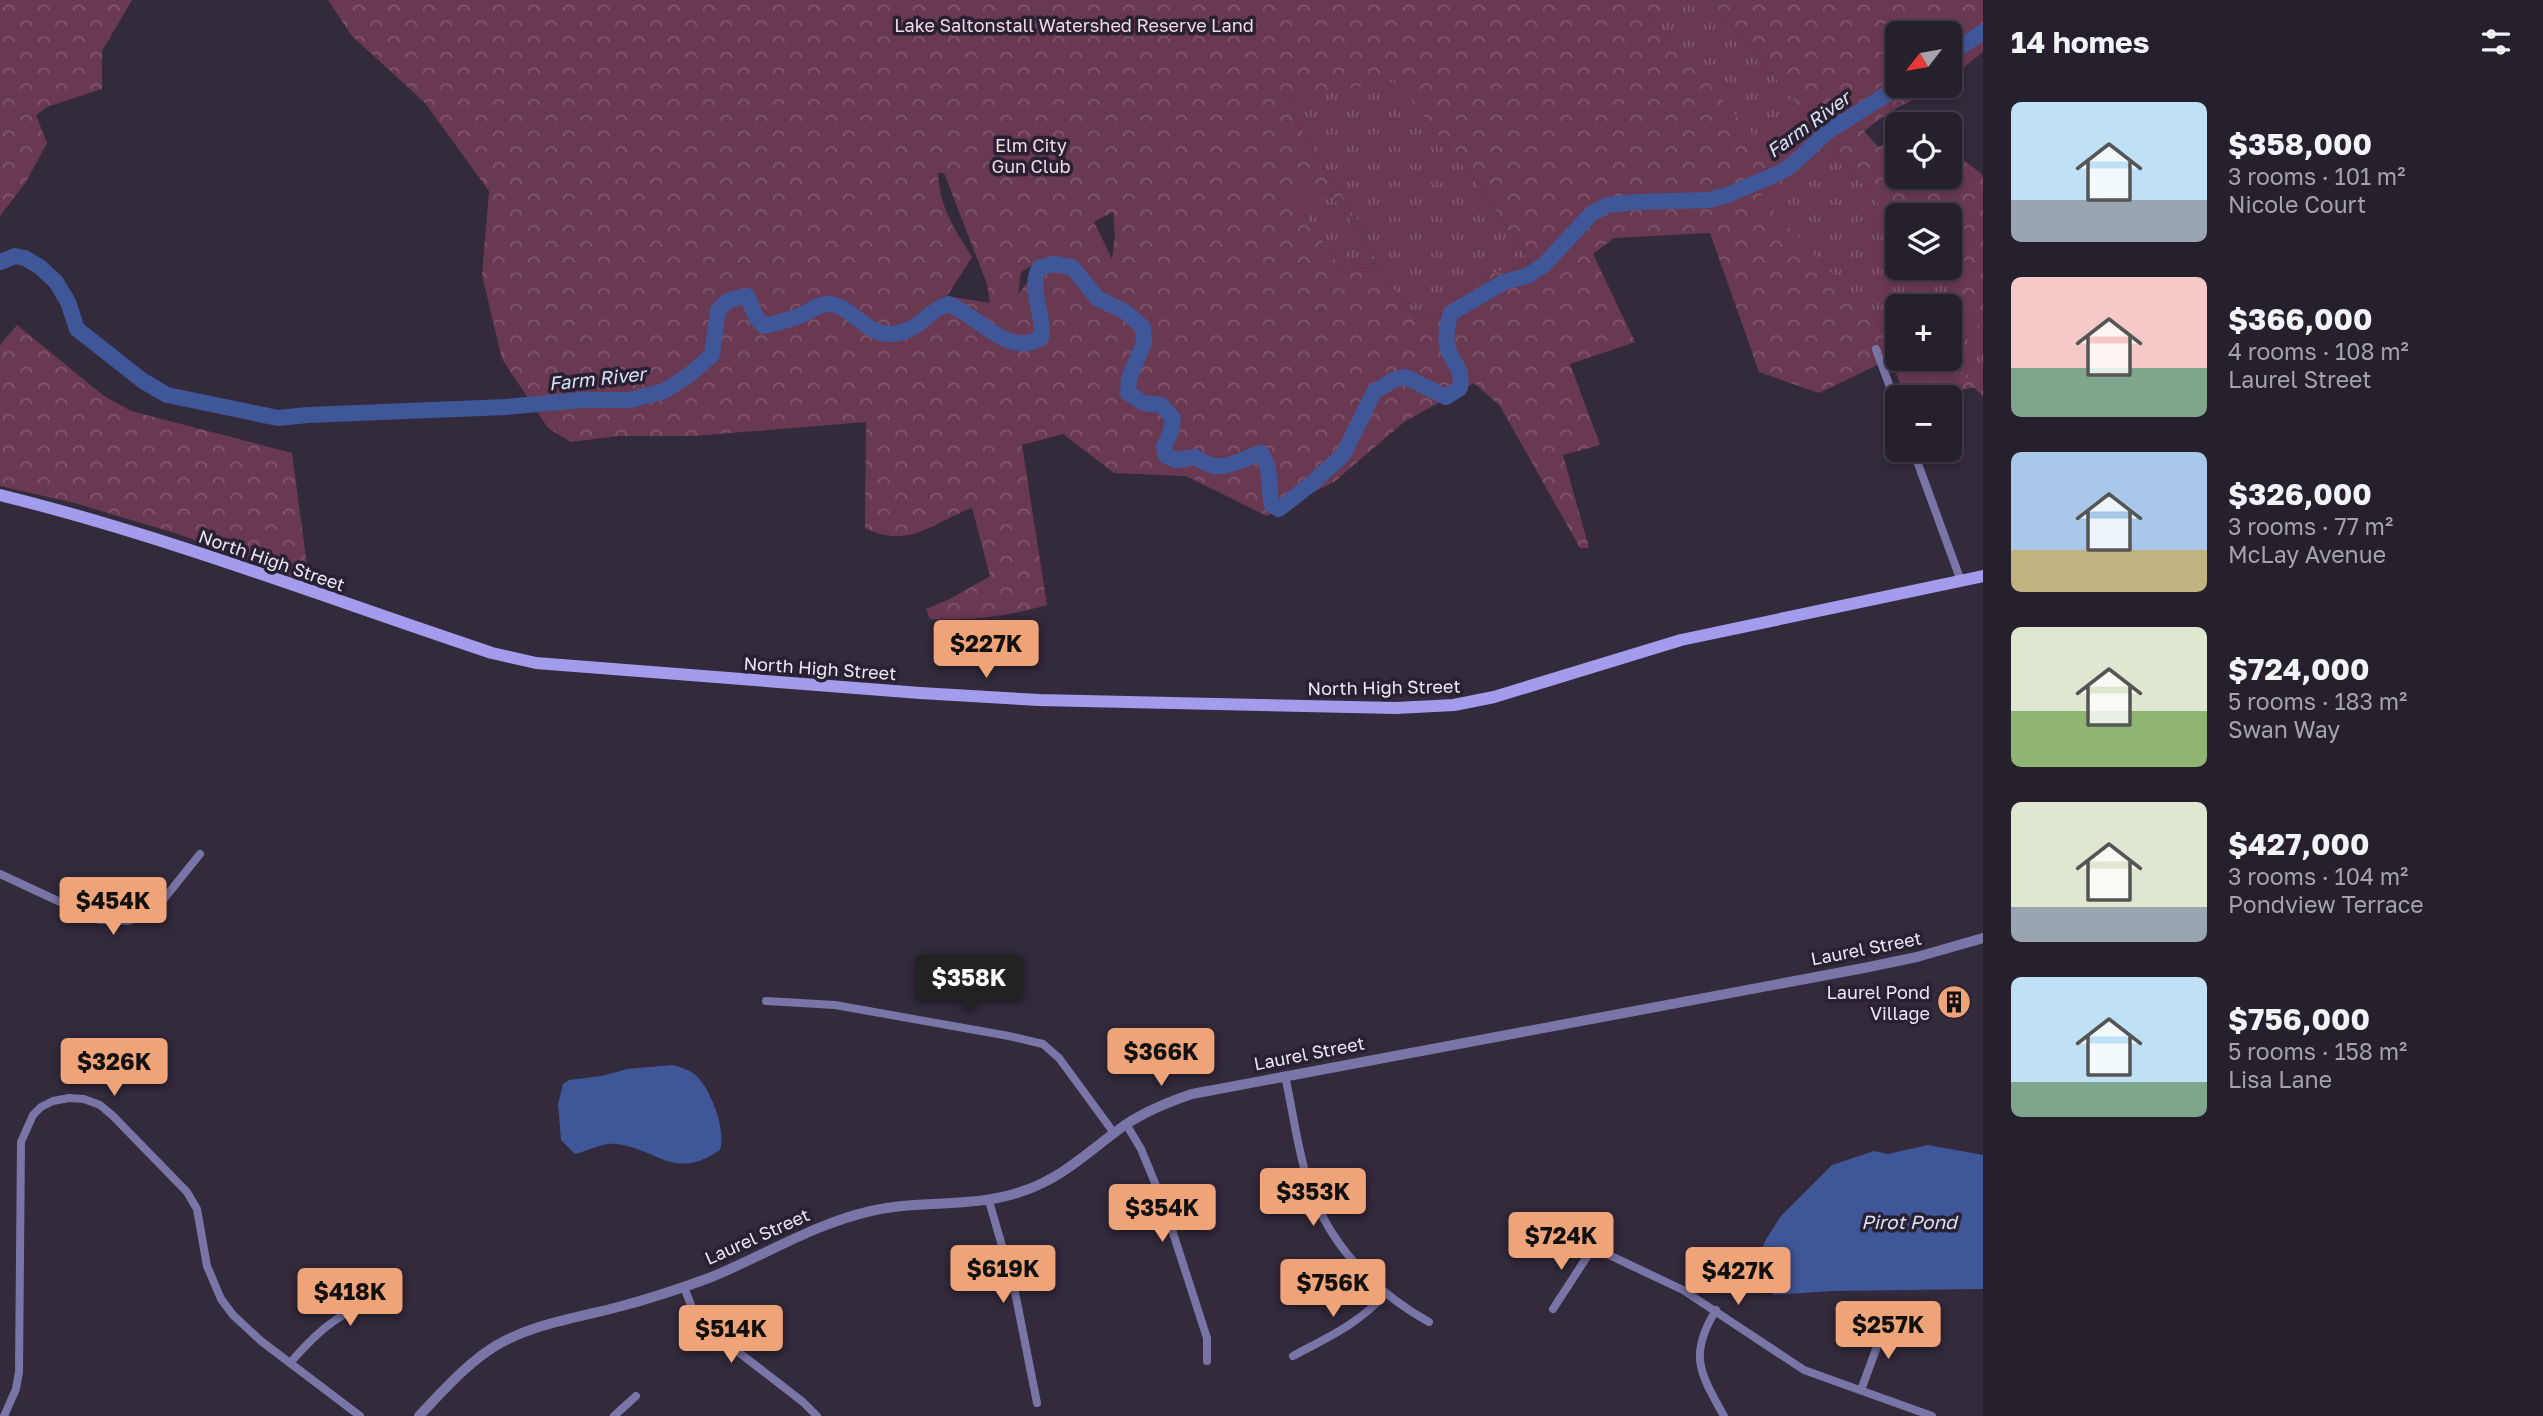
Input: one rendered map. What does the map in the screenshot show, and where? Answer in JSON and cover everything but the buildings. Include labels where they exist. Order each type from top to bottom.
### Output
[{"type":"main road","name":"North High Street","points":[[0,495],[106,524],[492,653],[536,663],[1039,700],[1396,708],[1454,705],[1494,697],[1681,640],[1983,576]]},
{"type":"street","points":[[1876,349],[1889,385]]},
{"type":"street","points":[[1917,462],[1961,581]]},
{"type":"street","points":[[0,874],[99,920],[113,923],[144,916],[159,905],[200,854]]},
{"type":"street","name":"Laurel Street","points":[[419,1416],[474,1362],[515,1336],[542,1324],[616,1308],[684,1287],[730,1269],[805,1232],[849,1216],[894,1207],[989,1201],[1007,1197],[1046,1181],[1075,1164],[1126,1124],[1156,1107],[1192,1094],[1864,968],[1917,957],[1983,938]]},
{"type":"street","points":[[766,1001],[848,1007],[1043,1044],[1054,1051],[1114,1133]]},
{"type":"street","points":[[1285,1076],[1304,1167],[1330,1230],[1354,1263],[1385,1294],[1429,1322]]},
{"type":"street","points":[[4,1416],[16,1389],[19,1372],[21,1142],[27,1124],[37,1111],[47,1103],[60,1099],[84,1099],[100,1105],[113,1115],[187,1192],[197,1209],[207,1266],[221,1299],[243,1325],[360,1416]]},
{"type":"street","points":[[1126,1124],[1141,1149],[1164,1205],[1207,1338],[1207,1361]]},
{"type":"street","points":[[989,1201],[1014,1287],[1037,1403]]},
{"type":"street","points":[[1533,1219],[1683,1290],[1804,1370],[1932,1416]]},
{"type":"street","points":[[1553,1309],[1592,1249]]},
{"type":"street","points":[[290,1363],[335,1320],[371,1301],[393,1280]]},
{"type":"street","points":[[684,1287],[694,1313],[701,1322],[817,1416]]},
{"type":"street","points":[[1293,1356],[1348,1327],[1385,1294]]},
{"type":"street","points":[[1716,1310],[1702,1335],[1700,1366],[1704,1380],[1724,1416]]},
{"type":"street","points":[[1861,1390],[1886,1322]]},
{"type":"street","points":[[614,1416],[636,1396]]},
{"type":"green space","points":[[0,0],[132,0],[102,51],[102,89],[47,107],[36,115],[47,143],[26,182],[0,216]]},
{"type":"green space","points":[[328,0],[1701,0],[1649,15],[1792,180],[1760,196],[1876,321],[1885,325],[1885,361],[1819,393],[1759,372],[1710,233],[1614,238],[1593,254],[1635,342],[1570,364],[1600,445],[1563,455],[1589,548],[1580,548],[1500,406],[1474,383],[1404,422],[1334,482],[1267,516],[1186,476],[1114,473],[1063,434],[1022,445],[1047,605],[989,617],[930,619],[926,609],[950,599],[990,576],[972,508],[908,535],[881,534],[865,528],[866,422],[695,436],[617,436],[571,442],[548,428],[502,359],[482,275],[489,191],[425,103],[352,36]],"holes":[[[1394,79],[1477,183],[1531,264],[1481,276],[1437,321],[1410,312],[1381,272],[1358,221],[1285,103]],[[938,173],[944,173],[987,284],[990,303],[947,296],[972,257],[954,227],[939,185]],[[1284,184],[1332,195],[1356,229],[1374,266],[1344,273]],[[1113,212],[1115,235],[1112,259],[1094,222]],[[1035,264],[1018,295],[1021,272]]]},
{"type":"green space","points":[[1636,0],[1711,0],[1885,211],[1885,280],[1942,280],[1953,294],[1885,294],[1885,325],[1876,321],[1759,196],[1791,180]]},
{"type":"green space","points":[[1711,0],[1983,0],[1983,52],[1962,69],[1962,21],[1885,21],[1885,98],[1916,98],[1885,112],[1885,115],[1864,131],[1878,147],[1885,144],[1885,189],[1962,189],[1962,159],[1983,175],[1983,330],[1962,304],[1962,294],[1953,294],[1942,280],[1962,280],[1962,203],[1885,203],[1885,211]]},
{"type":"green space","points":[[1394,78],[1477,183],[1531,264],[1481,276],[1437,321],[1410,312],[1381,272],[1358,221],[1285,103]]},
{"type":"green space","points":[[1283,183],[1332,195],[1361,238],[1374,266],[1344,273]]},
{"type":"green space","points":[[1962,304],[1983,330],[1983,396],[1957,371],[1962,371]]},
{"type":"green space","points":[[17,325],[104,396],[131,411],[292,453],[308,573],[302,580],[175,533],[74,503],[0,486],[0,345]]},
{"type":"green space","points":[[1895,371],[1958,371],[1976,387],[1962,390],[1962,385],[1901,385]]},
{"type":"water","points":[[673,1065],[693,1073],[705,1087],[719,1120],[722,1142],[720,1150],[704,1159],[679,1164],[617,1144],[601,1145],[575,1154],[561,1140],[558,1104],[563,1084],[569,1080],[602,1076],[627,1069]]},
{"type":"water","name":"Pirot Pond","points":[[1928,1145],[1983,1155],[1983,1289],[1832,1291],[1775,1295],[1749,1281],[1765,1241],[1781,1216],[1832,1165],[1874,1151],[1888,1154]]},
{"type":"waterway","name":"Farm River","points":[[1962,46],[1983,32]]},
{"type":"waterway","name":"Farm River","points":[[0,262],[15,256],[25,258],[40,267],[56,282],[68,302],[77,329],[143,381],[167,395],[278,418],[506,407],[582,400],[630,400],[664,391],[689,375],[712,355],[718,310],[729,300],[747,296],[757,319],[764,326],[830,304],[845,310],[875,330],[892,334],[910,329],[948,304],[1005,339],[1028,343],[1041,338],[1041,319],[1035,285],[1039,268],[1053,264],[1072,267],[1098,299],[1124,311],[1143,327],[1144,343],[1129,378],[1128,393],[1143,403],[1161,405],[1173,418],[1164,447],[1166,456],[1176,460],[1195,457],[1204,463],[1221,466],[1261,453],[1268,472],[1272,505],[1279,509],[1343,455],[1374,392],[1395,379],[1406,377],[1446,397],[1460,388],[1460,372],[1449,352],[1447,342],[1451,313],[1504,282],[1527,276],[1545,264],[1591,214],[1607,205],[1709,200],[1727,195],[1792,165],[1827,132],[1885,95]]},
{"type":"place","name":"Laurel Pond Village","points":[[1954,1002]]},
{"type":"park label","name":"Lake Saltonstall Watershed Reserve Land","points":[[1074,25]]},
{"type":"park label","name":"Elm City Gun Club","points":[[1031,155]]}]
